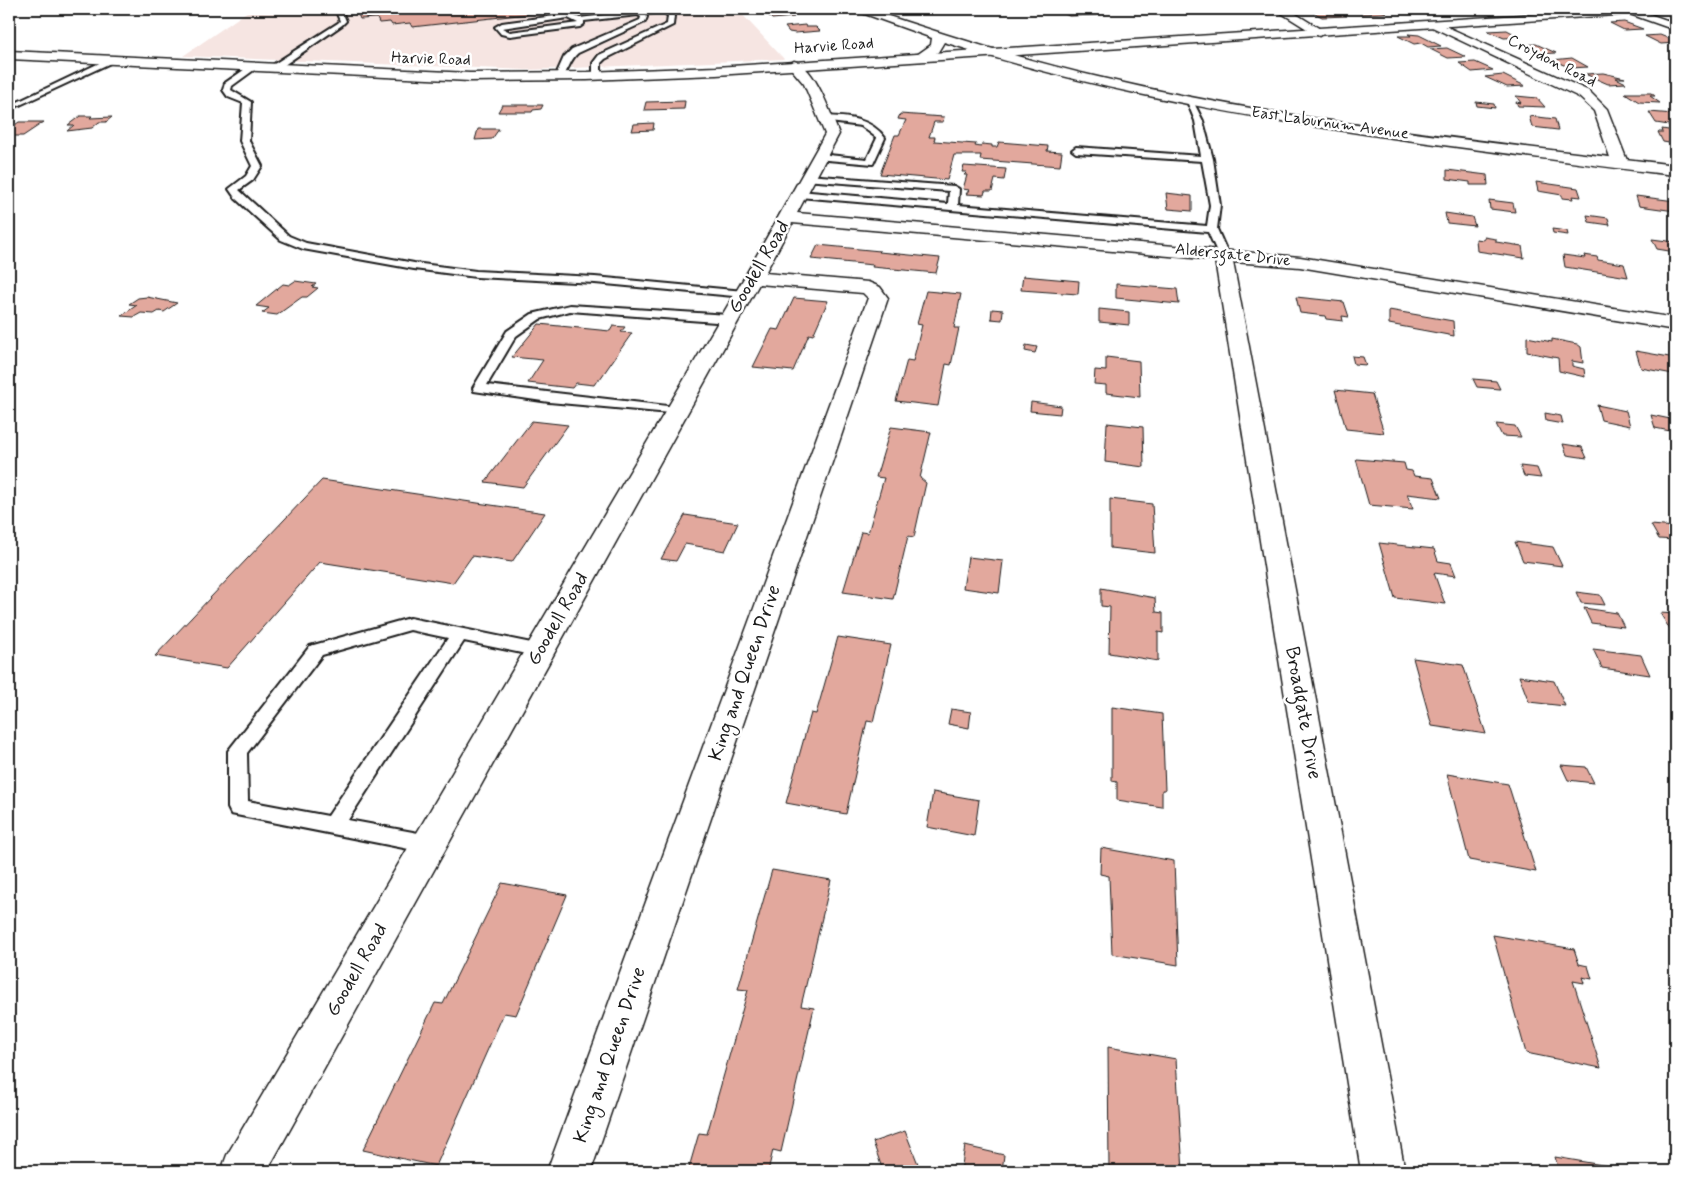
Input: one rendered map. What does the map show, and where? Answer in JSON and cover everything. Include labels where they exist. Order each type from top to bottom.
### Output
[{"type":"street","name":"East Laburnum Avenue","points":[[857,9],[938,36],[1078,77],[1189,101],[1382,132],[1617,156],[1675,156]]},
{"type":"street","name":"East Laburnum Avenue","points":[[893,9],[1025,50],[1150,82],[1263,102],[1617,156],[1675,170]]},
{"type":"street","points":[[1281,9],[1319,32]]},
{"type":"street","name":"Harvie Road","points":[[9,55],[470,77],[597,76],[1319,32],[1660,9]]},
{"type":"street","points":[[1631,11],[1675,27]]},
{"type":"street","name":"Croydon Road","points":[[1434,24],[1584,94],[1600,109],[1617,156]]},
{"type":"street","points":[[920,57],[935,49],[939,42],[938,36]]},
{"type":"street","name":"Goodell Road","points":[[243,1171],[541,651],[832,134],[810,83],[794,65]]},
{"type":"street","name":"Aldersgate Drive","points":[[803,186],[1218,241],[1347,269],[1675,324]]},
{"type":"street","name":"Broadgate Drive","points":[[1218,241],[1383,1171]]},
{"type":"street","name":"King and Queen Drive","points":[[569,1171],[878,298],[868,288],[748,286]]},
{"type":"lane","points":[[274,68],[340,24],[343,21],[338,9]]},
{"type":"lane","points":[[579,20],[582,23],[580,25],[510,34],[503,33],[498,27],[568,16],[579,20],[638,11],[666,9],[671,16],[670,25],[602,57],[597,63],[597,76]]},
{"type":"lane","points":[[559,77],[568,57],[575,52],[644,21],[644,17],[638,11]]},
{"type":"lane","points":[[10,108],[113,60]]},
{"type":"lane","points":[[254,67],[228,85],[227,90],[231,95],[248,102],[243,133],[247,150],[258,166],[250,178],[234,190],[239,197],[285,238],[303,246],[414,266],[476,274],[748,286]]},
{"type":"lane","points":[[803,186],[1218,241],[1208,159],[1199,121],[1189,101]]},
{"type":"lane","points":[[825,119],[854,121],[880,136],[870,162]]},
{"type":"lane","points":[[1076,150],[1208,159]]},
{"type":"lane","points":[[803,186],[870,162],[880,163],[871,183]]},
{"type":"lane","points":[[803,186],[871,183],[954,189],[953,207]]},
{"type":"lane","points":[[676,411],[479,388],[511,334],[536,316],[570,308],[729,319]]},
{"type":"lane","points":[[429,844],[238,808],[237,751],[316,650],[410,624],[541,651]]},
{"type":"lane","points":[[333,826],[460,634]]},
{"type":"shaded area","points":[[251,9],[770,9],[739,11],[784,59],[526,70],[183,56]]},
{"type":"building","points":[[356,9],[361,9],[365,17],[371,17],[368,9],[421,9],[423,12],[443,9],[572,9],[412,27],[410,23],[392,25],[390,22],[379,23],[377,18],[360,19]]},
{"type":"building","points":[[1352,9],[1379,9],[1387,13],[1362,14]]},
{"type":"building","points":[[1400,9],[1429,9],[1433,10],[1407,12]]},
{"type":"building","points":[[1067,10],[1090,10],[1097,15],[1069,16],[1065,14],[1071,13],[1064,12],[1069,11]]},
{"type":"building","points":[[1337,11],[1347,16],[1322,17],[1313,12]]},
{"type":"building","points":[[790,14],[794,17],[772,19],[769,16]]},
{"type":"building","points":[[1624,22],[1643,29],[1624,30],[1610,23]]},
{"type":"building","points":[[805,25],[806,27],[816,27],[820,31],[795,33],[789,32],[785,27]]},
{"type":"building","points":[[1507,30],[1520,37],[1504,38],[1488,31]]},
{"type":"building","points":[[1408,34],[1419,35],[1441,46],[1428,47],[1421,43],[1414,44],[1398,36],[1411,36]]},
{"type":"building","points":[[1660,35],[1675,41],[1675,43],[1661,44],[1645,36]]},
{"type":"building","points":[[1536,44],[1556,53],[1539,54],[1519,45]]},
{"type":"building","points":[[1447,48],[1466,57],[1448,58],[1430,49]]},
{"type":"building","points":[[1572,58],[1588,67],[1571,68],[1552,60]]},
{"type":"building","points":[[1475,62],[1493,70],[1472,72],[1459,63]]},
{"type":"building","points":[[1603,73],[1625,78],[1616,78],[1626,83],[1608,84],[1585,74]]},
{"type":"building","points":[[1503,75],[1525,86],[1507,87],[1485,77]]},
{"type":"building","points":[[1625,93],[1651,93],[1655,96],[1650,96],[1660,103],[1639,102]]},
{"type":"building","points":[[1516,96],[1537,98],[1545,107],[1518,106],[1516,102],[1521,103]]},
{"type":"building","points":[[685,101],[684,109],[644,110],[646,102]]},
{"type":"building","points":[[1476,102],[1494,104],[1495,108],[1477,106]]},
{"type":"building","points":[[502,105],[543,105],[541,109],[533,110],[532,112],[498,112]]},
{"type":"building","points":[[1649,112],[1674,114],[1675,126],[1656,123]]},
{"type":"building","points":[[900,114],[944,117],[943,122],[934,122],[929,137],[935,137],[934,141],[976,144],[975,146],[981,147],[982,144],[997,147],[999,142],[1048,146],[1047,151],[1062,152],[1060,166],[980,160],[981,155],[954,155],[947,180],[880,174],[895,135],[899,135],[906,120],[898,119]]},
{"type":"building","points":[[80,116],[92,116],[90,118],[112,117],[106,122],[99,122],[92,128],[67,131],[74,125],[68,125]]},
{"type":"building","points":[[1529,116],[1555,119],[1558,130],[1532,127]]},
{"type":"building","points":[[19,122],[44,122],[23,136],[9,136],[9,129]]},
{"type":"building","points":[[654,123],[653,130],[632,131],[634,124]]},
{"type":"building","points":[[478,129],[499,129],[492,139],[475,140]]},
{"type":"building","points":[[1662,129],[1675,131],[1675,144],[1663,142],[1658,132],[1663,132]]},
{"type":"building","points":[[964,166],[1006,169],[1004,180],[995,179],[992,191],[985,191],[984,195],[966,194],[969,190],[963,189],[967,175],[964,175],[967,172],[962,172]]},
{"type":"building","points":[[1447,170],[1487,175],[1488,185],[1470,185],[1470,182],[1447,179]]},
{"type":"building","points":[[1536,182],[1578,188],[1581,197],[1572,196],[1573,199],[1562,198],[1562,195],[1538,191]]},
{"type":"building","points":[[1166,193],[1192,196],[1192,211],[1168,209]]},
{"type":"building","points":[[1636,196],[1675,201],[1675,211],[1639,206]]},
{"type":"building","points":[[1489,200],[1513,203],[1515,212],[1490,209]]},
{"type":"building","points":[[1445,213],[1472,217],[1475,226],[1447,223]]},
{"type":"building","points":[[1587,215],[1608,218],[1610,225],[1589,222]]},
{"type":"building","points":[[1552,229],[1567,231],[1568,235],[1553,233]]},
{"type":"building","points":[[1484,237],[1496,239],[1496,242],[1522,246],[1524,258],[1477,251],[1476,239],[1484,240]]},
{"type":"building","points":[[1652,239],[1675,242],[1675,252],[1657,249]]},
{"type":"building","points":[[818,245],[940,258],[936,273],[872,267],[873,265],[811,259]]},
{"type":"building","points":[[1563,255],[1585,258],[1584,255],[1597,257],[1598,260],[1624,264],[1628,277],[1565,267]]},
{"type":"building","points":[[1023,276],[1079,281],[1078,294],[1021,290]]},
{"type":"building","points":[[295,281],[316,284],[312,287],[318,288],[277,315],[262,313],[269,308],[256,306],[283,284],[289,285]]},
{"type":"building","points":[[1116,284],[1177,289],[1179,304],[1116,298]]},
{"type":"building","points":[[926,291],[961,294],[954,328],[959,328],[951,365],[946,364],[938,406],[896,401],[907,360],[913,361],[922,325],[917,324]]},
{"type":"building","points":[[147,297],[177,303],[164,312],[159,311],[154,314],[141,313],[134,317],[121,316],[137,305],[129,304],[138,298]]},
{"type":"building","points":[[1296,297],[1344,302],[1349,317],[1342,316],[1343,321],[1326,319],[1325,316],[1300,313]]},
{"type":"building","points":[[794,298],[828,301],[813,335],[809,334],[793,371],[753,367],[772,329],[779,330]]},
{"type":"building","points":[[992,309],[1003,310],[1002,320],[991,319]]},
{"type":"building","points":[[1099,309],[1129,312],[1129,325],[1099,322]]},
{"type":"building","points":[[1389,310],[1453,321],[1454,336],[1389,324]]},
{"type":"building","points":[[539,324],[610,331],[613,326],[625,327],[621,332],[632,333],[594,385],[576,383],[572,388],[528,383],[543,360],[512,357]]},
{"type":"building","points":[[1527,337],[1577,344],[1581,347],[1583,363],[1572,361],[1572,366],[1584,369],[1585,377],[1559,371],[1558,358],[1527,352]]},
{"type":"building","points":[[1026,345],[1037,347],[1035,353],[1025,351]]},
{"type":"building","points":[[1636,351],[1675,358],[1675,379],[1673,374],[1641,368]]},
{"type":"building","points":[[1352,356],[1363,357],[1366,365],[1354,364]]},
{"type":"building","points":[[1106,357],[1139,361],[1140,397],[1106,393],[1106,385],[1094,384],[1095,370],[1106,371]]},
{"type":"building","points":[[1473,379],[1496,381],[1500,389],[1477,387]]},
{"type":"building","points":[[1335,390],[1372,394],[1384,433],[1346,429]]},
{"type":"building","points":[[1031,402],[1061,406],[1060,414],[1030,411]]},
{"type":"building","points":[[1597,405],[1626,411],[1630,426],[1601,420]]},
{"type":"building","points":[[1545,413],[1561,416],[1563,424],[1546,421]]},
{"type":"building","points":[[1651,415],[1675,420],[1675,432],[1655,428]]},
{"type":"building","points":[[532,421],[568,425],[523,487],[485,482]]},
{"type":"building","points":[[1107,423],[1143,427],[1144,467],[1105,462]]},
{"type":"building","points":[[1496,424],[1515,426],[1521,437],[1502,436]]},
{"type":"building","points":[[891,427],[931,432],[920,478],[926,483],[914,537],[908,536],[893,599],[843,592],[861,532],[868,533],[884,478],[876,477]]},
{"type":"building","points":[[1563,444],[1582,447],[1587,458],[1567,455]]},
{"type":"building","points":[[1356,459],[1404,463],[1406,470],[1412,471],[1414,476],[1433,478],[1441,498],[1407,494],[1413,509],[1369,505]]},
{"type":"building","points":[[1520,466],[1537,468],[1541,478],[1524,476]]},
{"type":"building","points":[[322,480],[545,513],[512,562],[472,556],[453,583],[320,562],[227,668],[155,656]]},
{"type":"building","points":[[1110,499],[1152,504],[1155,553],[1110,548]]},
{"type":"building","points":[[685,515],[738,523],[725,551],[685,544],[676,561],[661,559]]},
{"type":"building","points":[[1651,525],[1675,527],[1675,540],[1659,539]]},
{"type":"building","points":[[1515,542],[1553,547],[1562,566],[1523,561]]},
{"type":"building","points":[[1379,543],[1434,549],[1438,561],[1451,563],[1456,576],[1434,573],[1445,604],[1395,598]]},
{"type":"building","points":[[968,557],[1003,561],[999,593],[963,588]]},
{"type":"building","points":[[1101,588],[1155,598],[1156,612],[1163,613],[1163,633],[1158,632],[1158,661],[1109,653],[1110,607],[1101,606]]},
{"type":"building","points":[[1576,592],[1600,595],[1605,605],[1581,603]]},
{"type":"building","points":[[1584,608],[1617,613],[1624,627],[1591,623]]},
{"type":"building","points":[[1660,613],[1675,614],[1675,638]]},
{"type":"building","points":[[838,637],[891,645],[873,722],[867,721],[846,814],[786,803],[811,713],[816,714]]},
{"type":"building","points":[[1593,649],[1641,655],[1650,675],[1602,668]]},
{"type":"building","points":[[1413,658],[1463,665],[1486,734],[1432,726]]},
{"type":"building","points":[[1519,676],[1554,681],[1565,706],[1529,702]]},
{"type":"building","points":[[1112,707],[1162,714],[1165,790],[1162,790],[1162,807],[1117,800],[1117,782],[1112,781]]},
{"type":"building","points":[[951,709],[971,712],[969,728],[948,724]]},
{"type":"building","points":[[1561,765],[1586,767],[1594,783],[1568,780]]},
{"type":"building","points":[[1447,774],[1508,784],[1536,872],[1469,860]]},
{"type":"building","points":[[933,792],[979,800],[974,836],[927,827]]},
{"type":"building","points":[[1101,848],[1174,861],[1178,965],[1112,954],[1109,876],[1100,874]]},
{"type":"building","points":[[772,870],[831,880],[801,1006],[814,1008],[781,1152],[773,1150],[768,1171],[688,1171],[699,1133],[707,1134],[748,990],[738,989]]},
{"type":"building","points":[[502,883],[567,895],[516,1015],[504,1013],[436,1166],[363,1150],[435,1003],[443,1004]]},
{"type":"building","points":[[1493,935],[1574,949],[1579,964],[1588,966],[1592,979],[1582,977],[1584,983],[1573,981],[1601,1068],[1526,1053]]},
{"type":"building","points":[[1108,1047],[1176,1059],[1183,1171],[1109,1171]]},
{"type":"building","points":[[905,1131],[920,1169],[914,1171],[883,1171],[873,1142]]},
{"type":"building","points":[[965,1146],[1004,1155],[1002,1171],[961,1171]]},
{"type":"building","points":[[1555,1157],[1638,1171],[1559,1171]]}]
